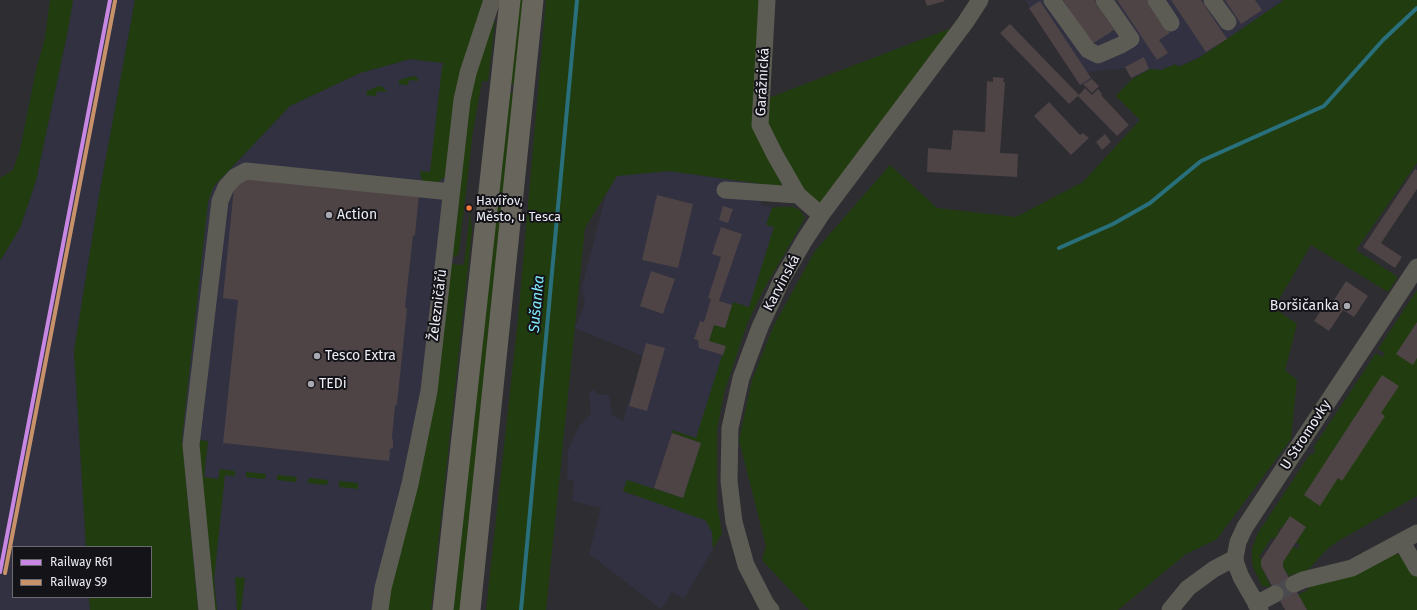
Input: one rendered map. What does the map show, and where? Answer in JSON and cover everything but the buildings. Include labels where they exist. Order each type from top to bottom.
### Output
[{"type":"main road","points":[[443,610],[510,0]]},
{"type":"main road","points":[[470,610],[533,0]]},
{"type":"street","name":"Železničářů","points":[[380,610],[383,588],[410,484],[428,391],[462,100],[468,74],[492,0]]},
{"type":"street","name":"Garážnická","points":[[767,0],[760,125],[798,195],[821,216]]},
{"type":"street","name":"Karvinská","points":[[768,609],[746,565],[734,522],[729,481],[730,428],[741,378],[760,327],[782,279],[821,216],[965,23],[980,0]]},
{"type":"street","points":[[1052,0],[1088,50],[1098,55],[1131,39],[1104,0]]},
{"type":"street","points":[[1156,0],[1171,23]]},
{"type":"street","points":[[1212,0],[1228,22]]},
{"type":"street","points":[[207,610],[191,445],[220,201],[226,187],[235,177],[246,171],[451,192]]},
{"type":"street","points":[[725,190],[798,195]]},
{"type":"street","name":"U Stromovky","points":[[1235,558],[1238,542],[1245,527],[1415,274]]},
{"type":"street","points":[[1294,584],[1303,580],[1352,568],[1417,533]]},
{"type":"street","points":[[1402,542],[1417,568]]},
{"type":"street","points":[[1170,610],[1188,588],[1214,569],[1235,558],[1242,577],[1258,607],[1275,594]]},
{"type":"shaded area","points":[[73,0],[135,0],[100,190],[74,351],[86,546],[12,546],[12,598],[89,598],[90,610],[0,610],[0,261],[20,228],[36,181]]},
{"type":"shaded area","points":[[1025,0],[1284,0],[1207,53],[1178,67],[1176,64],[1161,70],[1150,69],[1132,79],[1125,68],[1088,72],[1092,79],[1081,86]]},
{"type":"shaded area","points":[[410,59],[476,67],[385,610],[191,610],[171,473],[196,205],[290,106],[360,73]]},
{"type":"shaded area","points":[[669,171],[765,184],[761,205],[803,214],[805,218],[763,291],[747,324],[724,393],[717,430],[717,503],[722,533],[684,599],[672,592],[661,609],[589,554],[601,508],[572,501],[574,482],[567,478],[568,451],[579,426],[591,414],[589,392],[594,390],[598,395],[609,395],[612,415],[623,421],[643,356],[575,328],[585,304],[582,287],[606,194],[617,175]]},
{"type":"green space","points":[[50,0],[73,0],[68,30],[36,181],[20,228],[0,261],[0,178],[13,170],[20,150],[36,70],[45,38]]},
{"type":"green space","points":[[135,0],[486,0],[448,170],[444,178],[438,182],[427,182],[422,180],[420,171],[430,172],[442,67],[444,63],[410,59],[360,73],[290,106],[214,186],[208,202],[182,439],[198,610],[90,610],[89,598],[152,598],[152,546],[86,546],[74,351],[100,190]]},
{"type":"green space","points":[[517,0],[525,0],[516,84],[509,83]]},
{"type":"green space","points":[[546,0],[761,0],[757,136],[783,187],[669,171],[617,176],[585,228],[546,610],[486,610],[518,319]]},
{"type":"green space","points":[[1284,0],[1417,0],[1417,163],[1356,250],[1398,277],[1388,292],[1311,245],[1274,308],[1297,324],[1285,370],[1297,380],[1291,439],[1217,539],[1186,554],[1118,610],[809,610],[762,560],[766,546],[739,440],[752,380],[774,325],[815,251],[890,165],[937,208],[1016,217],[1083,182],[1140,120],[1116,96],[1132,79],[1150,69],[1161,70],[1176,64],[1178,67],[1199,58]]},
{"type":"green space","points":[[493,20],[495,22],[488,81],[482,81],[473,131],[459,252],[455,257],[449,256],[467,100]]},
{"type":"green space","points":[[954,27],[821,208],[804,194],[766,125],[766,99]]},
{"type":"green space","points":[[414,76],[417,77],[418,81],[409,80],[408,85],[399,84],[399,80]]},
{"type":"green space","points":[[379,86],[383,87],[387,92],[377,91],[376,96],[366,95],[367,91]]},
{"type":"green space","points":[[507,93],[516,94],[461,610],[451,610]]},
{"type":"green space","points":[[793,207],[800,210],[805,218],[763,291],[747,324],[724,393],[717,430],[717,503],[722,533],[713,549],[712,532],[705,520],[623,491],[627,480],[683,498],[701,443],[672,433],[672,430],[696,438],[725,346],[709,341],[714,325],[725,328],[733,302],[749,307],[774,227],[766,225],[772,208]]},
{"type":"green space","points":[[470,211],[472,231],[431,610],[384,610],[448,264],[464,265]]},
{"type":"green space","points":[[1417,290],[1417,496],[1340,540],[1327,549],[1301,576],[1296,573],[1289,576],[1283,567],[1283,562],[1293,547],[1298,549],[1300,545],[1296,542],[1306,527],[1290,517],[1278,531],[1279,532],[1275,539],[1272,537],[1259,557],[1262,559],[1261,566],[1271,587],[1262,586],[1253,567],[1252,558],[1252,549],[1258,533],[1310,454],[1312,455],[1316,450],[1313,448],[1376,353],[1382,357],[1385,353],[1378,349]]},
{"type":"green space","points":[[199,440],[208,441],[204,477],[218,479],[220,469],[235,471],[235,476],[225,475],[214,580],[217,610],[213,610],[200,476]]},
{"type":"green space","points":[[246,472],[266,474],[265,479],[246,477]]},
{"type":"green space","points":[[277,475],[297,477],[296,482],[277,480]]},
{"type":"green space","points":[[309,478],[328,480],[327,485],[308,483]]},
{"type":"green space","points":[[339,481],[358,483],[358,489],[339,487]]},
{"type":"green space","points":[[1394,553],[1402,556],[1417,576],[1417,610],[1307,610],[1298,595],[1309,589],[1307,583]]},
{"type":"green space","points":[[235,577],[245,578],[241,610],[237,610]]},
{"type":"waterway","name":"Sušanka","points":[[521,610],[577,0]]},
{"type":"waterway","points":[[1059,248],[1113,224],[1150,203],[1201,161],[1324,106],[1383,40],[1417,8]]},
{"type":"tunnel","points":[[1275,594],[1294,584]]},
{"type":"rail line","name":"R61","points":[[0,572],[110,0]]},
{"type":"rail line","name":"S9","points":[[5,573],[115,1]]},
{"type":"place","name":"Havířov, Město, u Tesca","points":[[469,208]]},
{"type":"place","name":"Action","points":[[329,215]]},
{"type":"place","name":"Boršičanka","points":[[1347,306]]},
{"type":"place","name":"Tesco Extra","points":[[317,356]]},
{"type":"place","name":"TEDi","points":[[311,384]]}]
